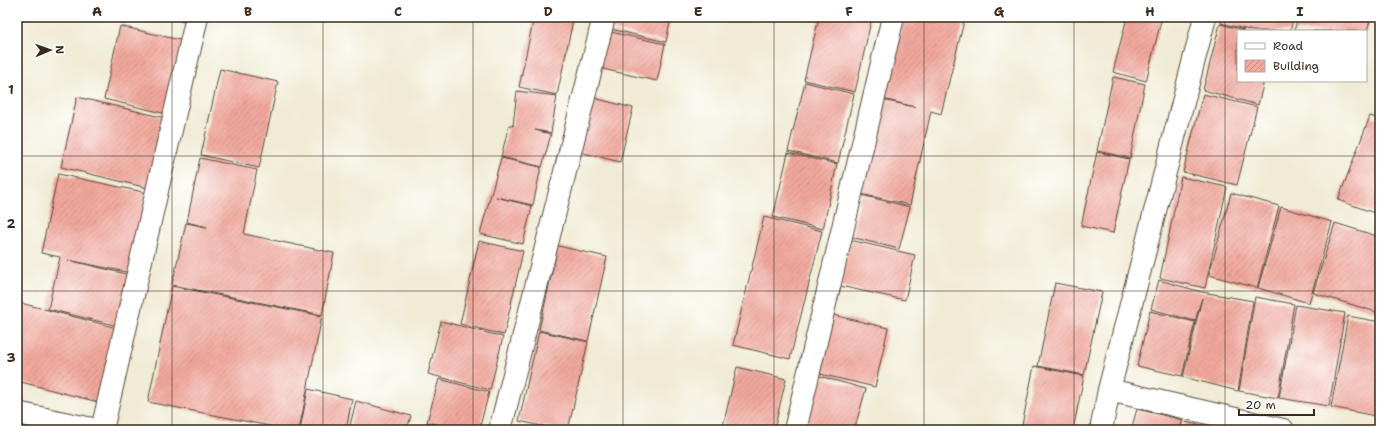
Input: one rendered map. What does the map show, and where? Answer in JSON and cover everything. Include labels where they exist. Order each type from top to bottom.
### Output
[{"type":"street","points":[[102,430],[197,17]]},
{"type":"street","points":[[500,430],[604,17]]},
{"type":"street","points":[[795,430],[893,17]]},
{"type":"street","points":[[1101,430],[1109,390],[1205,17]]},
{"type":"street","points":[[1109,390],[1283,430]]},
{"type":"street","points":[[17,413],[97,430]]},
{"type":"building","points":[[166,17],[189,17],[188,22]]},
{"type":"building","points":[[534,17],[558,17],[573,20],[557,95],[519,87]]},
{"type":"building","points":[[609,17],[671,17],[666,42],[606,28]]},
{"type":"building","points":[[819,17],[872,17],[855,92],[804,80]]},
{"type":"building","points":[[903,17],[965,17],[941,114],[931,111],[910,205],[861,194],[883,100],[915,107],[883,99],[903,20],[907,20],[903,19]]},
{"type":"building","points":[[1127,17],[1162,17],[1146,81],[1113,72]]},
{"type":"building","points":[[1222,17],[1294,17],[1290,30],[1249,30],[1221,23]]},
{"type":"building","points":[[1298,17],[1371,17],[1367,31],[1294,30]]},
{"type":"building","points":[[1220,24],[1244,30],[1237,30],[1237,82],[1264,82],[1258,105],[1203,90]]},
{"type":"building","points":[[120,26],[184,41],[167,114],[104,99]]},
{"type":"building","points":[[606,31],[665,44],[657,81],[598,68]]},
{"type":"building","points":[[220,69],[278,82],[259,168],[201,155]]},
{"type":"building","points":[[1113,77],[1145,84],[1130,158],[1097,151]]},
{"type":"building","points":[[805,82],[854,94],[838,163],[788,151]]},
{"type":"building","points":[[517,91],[557,96],[551,133],[535,130],[551,134],[542,167],[501,157],[509,125],[513,126]]},
{"type":"building","points":[[1203,94],[1257,107],[1237,185],[1183,172]]},
{"type":"building","points":[[77,97],[165,118],[148,188],[61,167]]},
{"type":"building","points":[[590,97],[633,108],[620,162],[576,151]]},
{"type":"building","points":[[1370,116],[1380,119],[1380,215],[1338,200]]},
{"type":"building","points":[[1097,152],[1129,159],[1113,233],[1081,226]]},
{"type":"building","points":[[788,153],[837,164],[823,229],[773,217]]},
{"type":"building","points":[[200,158],[257,170],[244,234],[334,253],[322,315],[172,285],[186,223],[207,227],[187,222]]},
{"type":"building","points":[[501,158],[541,167],[533,205],[496,197],[532,206],[523,244],[480,234]]},
{"type":"building","points":[[58,174],[148,193],[131,273],[68,260],[130,275],[118,326],[48,309],[60,257],[41,253]]},
{"type":"building","points":[[1181,177],[1227,187],[1205,288],[1160,278]]},
{"type":"building","points":[[1231,193],[1279,206],[1257,288],[1209,275]]},
{"type":"building","points":[[861,195],[910,207],[899,249],[851,237]]},
{"type":"building","points":[[1281,207],[1332,222],[1309,303],[1258,288]]},
{"type":"building","points":[[764,217],[822,231],[790,359],[733,345]]},
{"type":"building","points":[[1335,223],[1380,237],[1380,313],[1313,293]]},
{"type":"building","points":[[850,240],[915,255],[905,300],[840,286]]},
{"type":"building","points":[[479,241],[523,251],[504,335],[460,324]]},
{"type":"building","points":[[558,246],[607,257],[588,341],[539,330]]},
{"type":"building","points":[[1159,280],[1202,292],[1253,301],[1238,391],[1183,377],[1202,298],[1195,321],[1151,309]]},
{"type":"building","points":[[1055,283],[1102,292],[1084,375],[1038,366]]},
{"type":"building","points":[[172,286],[322,316],[299,430],[290,430],[148,402]]},
{"type":"building","points":[[1255,297],[1294,304],[1278,398],[1239,391]]},
{"type":"building","points":[[17,302],[117,328],[98,402],[17,381]]},
{"type":"building","points":[[1296,305],[1345,313],[1329,406],[1279,398]]},
{"type":"building","points":[[1150,311],[1195,322],[1182,376],[1137,366]]},
{"type":"building","points":[[833,315],[888,328],[875,387],[820,374]]},
{"type":"building","points":[[1348,316],[1380,322],[1380,417],[1331,407]]},
{"type":"building","points":[[441,321],[503,337],[490,390],[428,374]]},
{"type":"building","points":[[539,331],[588,342],[568,430],[560,430],[519,421]]},
{"type":"building","points":[[1034,366],[1084,376],[1073,430],[1021,430]]},
{"type":"building","points":[[737,367],[786,379],[774,430],[722,430]]},
{"type":"building","points":[[819,376],[866,389],[854,430],[804,430]]},
{"type":"building","points":[[439,379],[489,392],[479,430],[461,430],[427,422]]},
{"type":"building","points":[[308,389],[352,399],[346,430],[300,430]]},
{"type":"building","points":[[356,401],[411,416],[407,430],[349,430]]},
{"type":"building","points":[[1137,409],[1183,420],[1180,430],[1131,430]]},
{"type":"building","points":[[1186,422],[1216,429],[1216,430],[1184,430]]},
{"type":"building","points":[[427,423],[455,429],[455,430],[425,430]]}]
